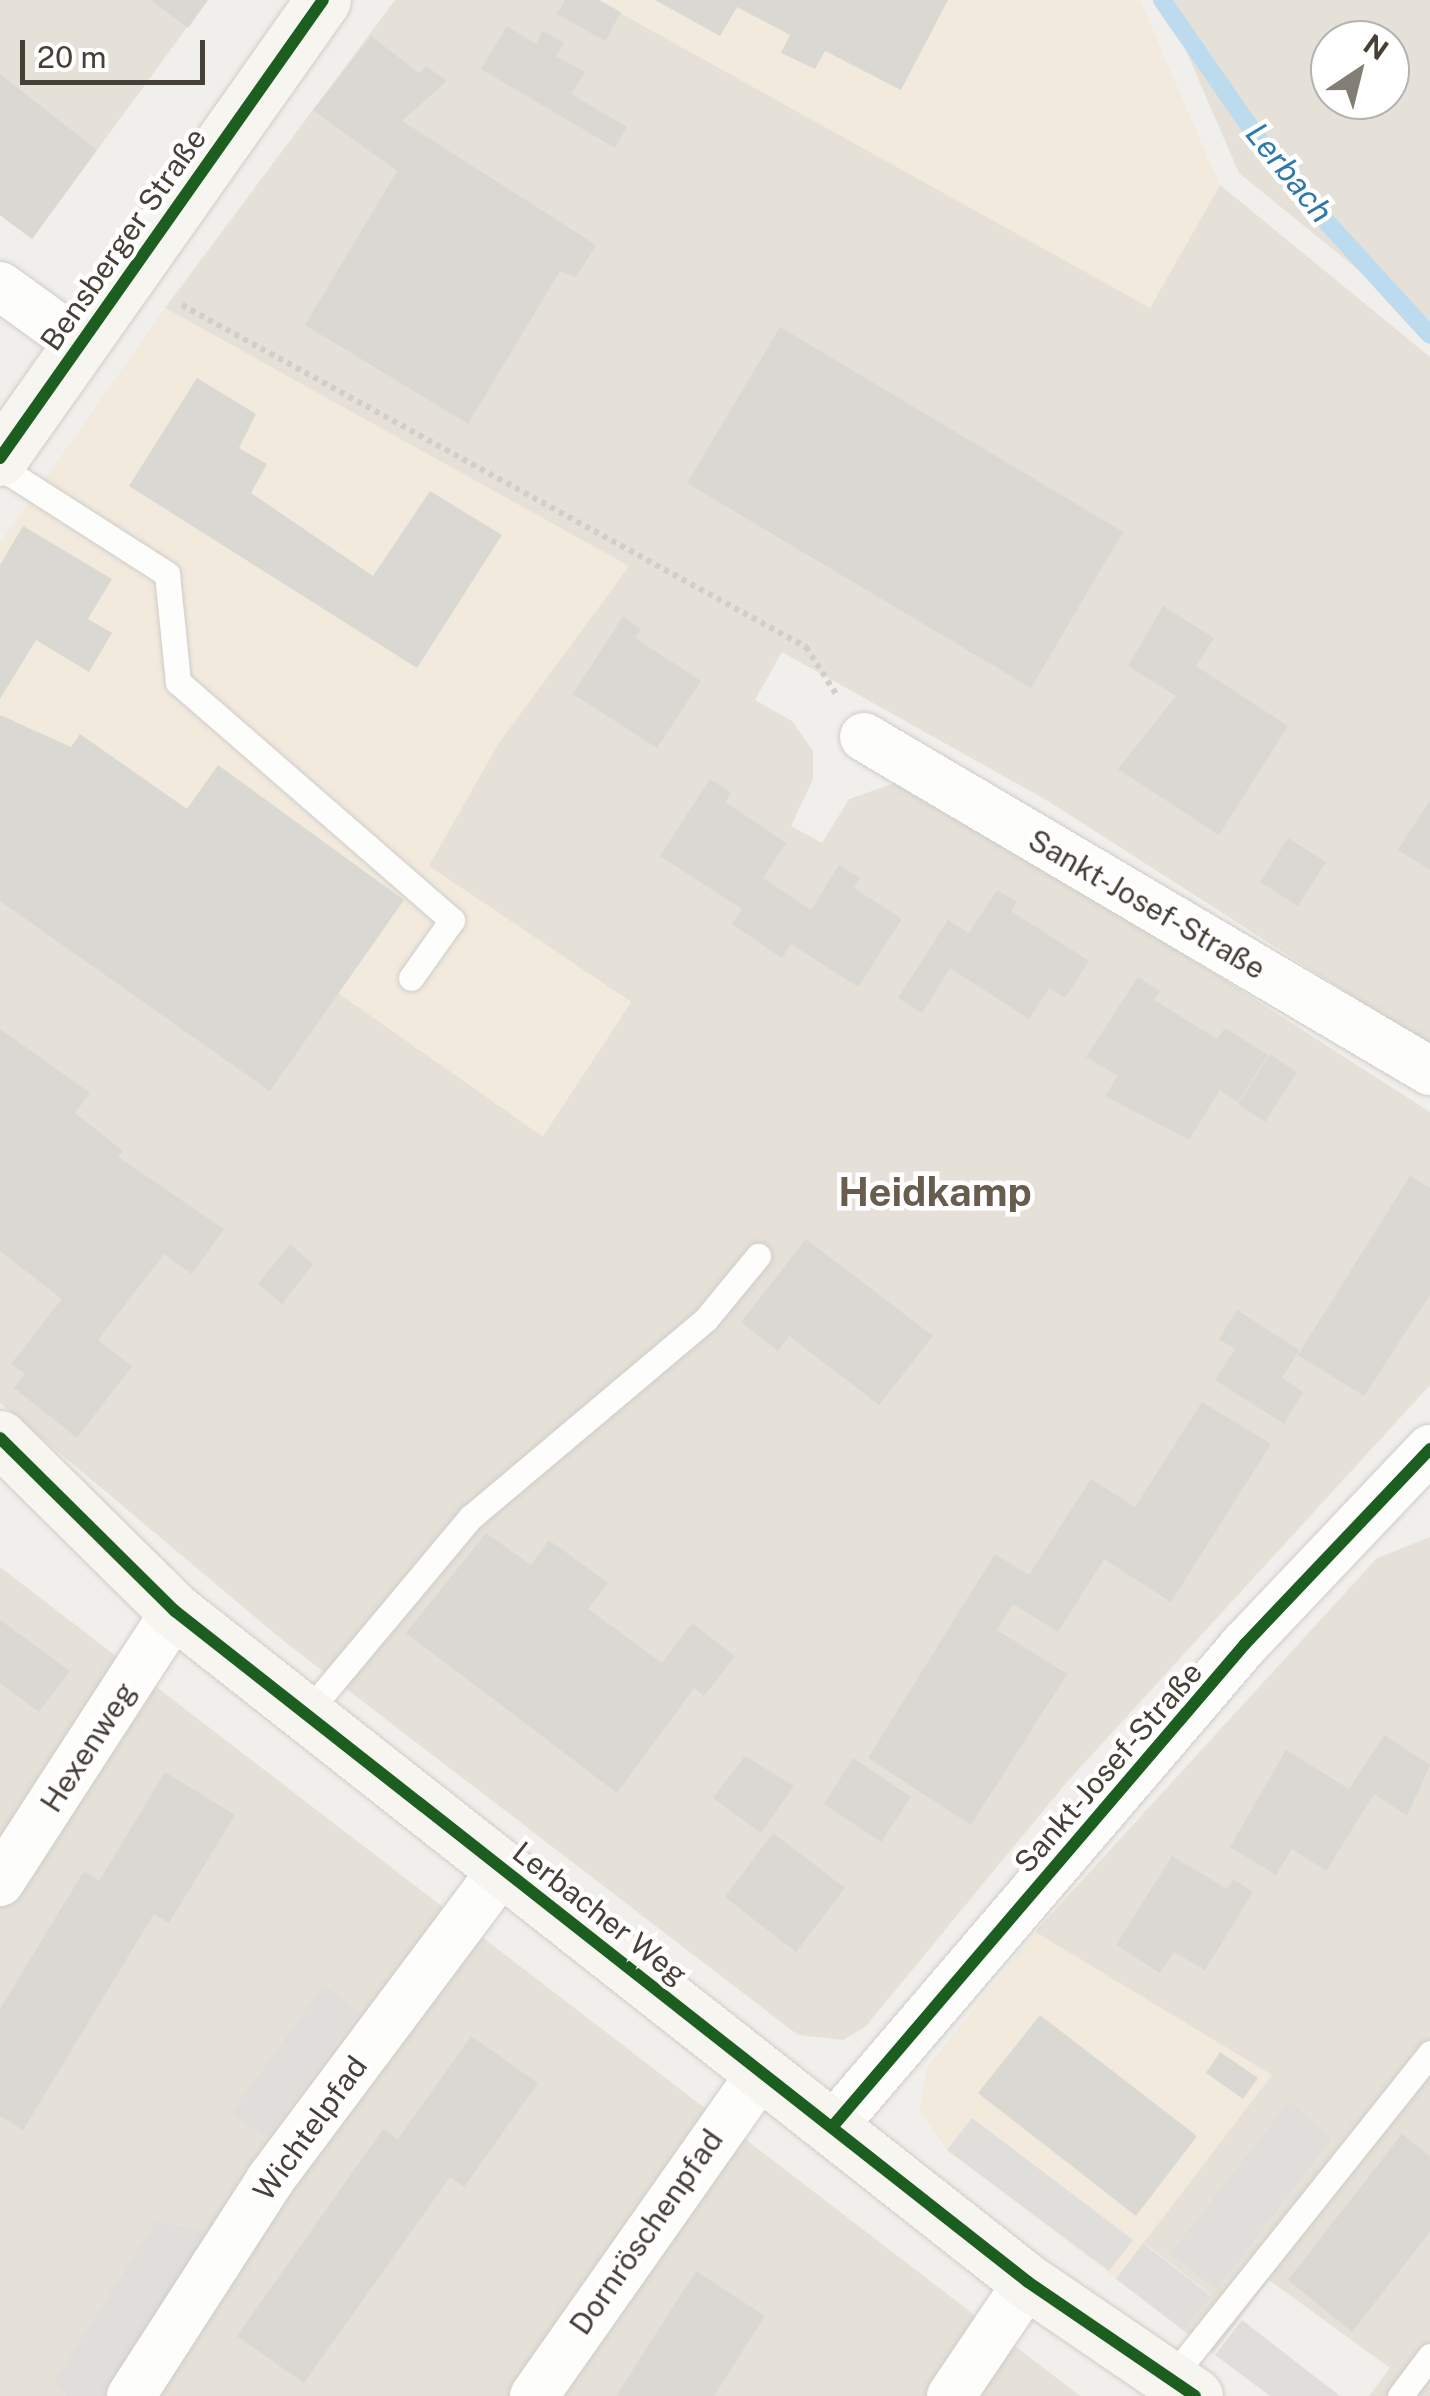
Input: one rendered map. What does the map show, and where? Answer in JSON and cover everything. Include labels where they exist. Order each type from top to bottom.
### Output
[{"type":"street","name":"Bensberger Straße","points":[[0,458],[323,0]]},
{"type":"street","points":[[0,286],[79,343]]},
{"type":"street","name":"Sankt-Josef-Straße","points":[[864,737],[1430,1070]]},
{"type":"street","name":"Lerbacher Weg","points":[[0,1438],[175,1611],[1028,2282],[1183,2387]]},
{"type":"street","name":"Sankt-Josef-Straße","points":[[833,2126],[1245,1644],[1427,1458]]},
{"type":"street","name":"Hexenweg","points":[[0,1882],[175,1611]]},
{"type":"street","name":"Wichtelpfad","points":[[131,2396],[270,2180],[502,1868]]},
{"type":"street","name":"Dornröschenpfad","points":[[534,2396],[652,2216],[763,2070]]},
{"type":"street","points":[[951,2396],[1028,2282]]},
{"type":"lane","points":[[0,467],[166,574],[178,682],[452,920],[411,978]]},
{"type":"lane","points":[[306,1714],[470,1517],[706,1319],[758,1256]]},
{"type":"lane","points":[[1183,2387],[1430,2052]]},
{"type":"lane","points":[[1400,2396],[1430,2356]]},
{"type":"path","points":[[128,276],[806,647],[864,737]]},
{"type":"shaded area","points":[[0,0],[207,0],[32,239],[0,215]]},
{"type":"shaded area","points":[[395,0],[597,0],[1150,307],[1220,185],[1430,357],[1430,1046],[1048,801],[782,652],[755,700],[792,721],[813,751],[813,779],[791,826],[822,843],[849,799],[895,783],[1002,837],[1430,1112],[1430,1385],[1066,1783],[866,2026],[843,2040],[798,2035],[285,1642],[0,1403],[0,756],[543,1136],[631,1002],[428,866],[498,744],[628,567],[165,308]]},
{"type":"shaded area","points":[[597,0],[1140,0],[1220,185],[1150,308]]},
{"type":"shaded area","points":[[1164,0],[1430,0],[1430,328],[1239,173]]},
{"type":"shaded area","points":[[165,308],[629,566],[498,744],[429,866],[631,1002],[542,1136],[0,756],[0,543]]},
{"type":"shaded area","points":[[1430,1537],[1430,2396],[1369,2396],[1390,2368],[1269,2280],[1213,2354],[1184,2331],[1211,2295],[1143,2242],[1271,2075],[1035,1932],[1377,1558]]},
{"type":"shaded area","points":[[0,1567],[1080,2396],[0,2396]]},
{"type":"shaded area","points":[[1035,1932],[1272,2075],[1116,2279],[947,2150],[919,2110],[927,2067]]},
{"type":"shaded area","points":[[324,1985],[359,2011],[266,2138],[231,2113]]},
{"type":"shaded area","points":[[1289,2102],[1332,2138],[1217,2289],[1170,2254]]},
{"type":"shaded area","points":[[972,2118],[1133,2240],[1109,2271],[947,2150]]},
{"type":"shaded area","points":[[156,2222],[214,2232],[108,2396],[66,2396],[55,2380]]},
{"type":"shaded area","points":[[1143,2243],[1211,2296],[1184,2331],[1116,2279]]},
{"type":"shaded area","points":[[1242,2320],[1340,2396],[1270,2396],[1215,2355]]},
{"type":"building","points":[[150,0],[208,0],[188,28]]},
{"type":"building","points":[[565,0],[599,0],[621,12],[605,41],[557,14]]},
{"type":"building","points":[[655,0],[948,0],[901,90],[825,51],[815,69],[781,53],[790,35],[737,7],[720,36]]},
{"type":"building","points":[[507,26],[536,44],[543,31],[564,43],[556,56],[585,72],[571,94],[627,127],[615,148],[481,69]]},
{"type":"building","points":[[371,36],[419,73],[426,66],[447,81],[402,121],[596,245],[576,277],[560,271],[468,424],[305,325],[397,171],[313,110]]},
{"type":"building","points":[[0,74],[97,150],[32,239],[0,215]]},
{"type":"building","points":[[780,327],[1123,532],[1031,688],[687,483]]},
{"type":"building","points":[[197,378],[256,414],[239,448],[267,464],[251,493],[373,576],[430,491],[502,535],[417,668],[129,486]]},
{"type":"building","points":[[23,526],[112,579],[88,619],[112,633],[89,672],[36,640],[0,699],[0,565]]},
{"type":"building","points":[[1163,606],[1214,638],[1196,666],[1288,726],[1219,835],[1118,769],[1176,696],[1128,666]]},
{"type":"building","points":[[623,616],[641,629],[635,638],[701,681],[657,748],[573,694]]},
{"type":"building","points":[[0,715],[71,747],[80,734],[187,809],[218,765],[404,900],[270,1091],[0,901]]},
{"type":"building","points":[[710,779],[731,793],[725,802],[786,843],[763,878],[811,910],[839,865],[860,878],[854,888],[902,919],[858,987],[791,944],[782,958],[732,924],[742,909],[660,856]]},
{"type":"building","points":[[1430,800],[1430,870],[1398,850]]},
{"type":"building","points":[[1288,838],[1326,862],[1298,906],[1260,882]]},
{"type":"building","points":[[997,890],[1017,902],[1011,911],[1089,961],[1065,998],[1049,988],[1029,1019],[950,968],[922,1013],[898,998],[948,920],[969,933]]},
{"type":"building","points":[[1138,977],[1160,991],[1154,1000],[1217,1039],[1225,1028],[1268,1055],[1238,1102],[1220,1090],[1189,1140],[1105,1096],[1118,1076],[1086,1057]]},
{"type":"building","points":[[0,1029],[90,1093],[75,1113],[123,1151],[118,1157],[224,1229],[192,1274],[164,1254],[98,1340],[132,1366],[77,1438],[14,1388],[25,1374],[11,1364],[62,1299],[0,1251]]},
{"type":"building","points":[[1270,1054],[1297,1072],[1265,1122],[1238,1104]]},
{"type":"building","points":[[1410,1176],[1430,1188],[1430,1295],[1364,1396],[1298,1355]]},
{"type":"building","points":[[806,1239],[933,1336],[879,1405],[789,1336],[778,1351],[741,1322]]},
{"type":"building","points":[[290,1244],[313,1264],[282,1304],[258,1284]]},
{"type":"building","points":[[1237,1310],[1299,1350],[1282,1378],[1303,1392],[1284,1424],[1215,1380],[1235,1349],[1219,1339]]},
{"type":"building","points":[[1202,1402],[1271,1444],[1171,1602],[1104,1559],[1058,1632],[1013,1604],[997,1630],[1067,1674],[971,1825],[868,1758],[995,1554],[1029,1575],[1091,1479],[1135,1507]]},
{"type":"building","points":[[486,1533],[531,1565],[549,1540],[608,1583],[588,1609],[662,1663],[692,1623],[735,1656],[704,1696],[694,1688],[617,1793],[406,1633]]},
{"type":"building","points":[[0,1620],[70,1671],[39,1712],[0,1683]]},
{"type":"building","points":[[1384,1735],[1430,1765],[1407,1816],[1374,1794],[1326,1871],[1292,1849],[1276,1875],[1230,1847],[1286,1750],[1349,1789]]},
{"type":"building","points":[[745,1756],[794,1786],[761,1833],[713,1798]]},
{"type":"building","points":[[853,1758],[911,1797],[881,1842],[824,1804]]},
{"type":"building","points":[[165,1772],[235,1815],[169,1923],[154,1914],[23,2130],[0,2116],[0,2009],[84,1871],[99,1881]]},
{"type":"building","points":[[773,1833],[845,1888],[796,1952],[725,1897]]},
{"type":"building","points":[[1172,1856],[1227,1889],[1233,1879],[1253,1892],[1205,1970],[1174,1952],[1160,1973],[1116,1945]]},
{"type":"building","points":[[1040,2015],[1197,2136],[1136,2216],[978,2093]]},
{"type":"building","points":[[471,2036],[538,2083],[464,2187],[450,2177],[304,2383],[237,2336],[383,2129],[398,2139]]},
{"type":"building","points":[[1220,2052],[1258,2078],[1243,2099],[1206,2073]]},
{"type":"building","points":[[1402,2134],[1430,2156],[1430,2232],[1352,2332],[1288,2280]]},
{"type":"building","points":[[696,2271],[765,2316],[714,2396],[616,2396]]},
{"type":"waterway","name":"Lerbach","points":[[1162,0],[1282,173],[1430,335]]},
{"type":"cycle path","points":[[0,458],[323,0]]},
{"type":"cycle path","points":[[0,1438],[175,1611],[1028,2282],[1195,2396]]},
{"type":"cycle path","points":[[833,2126],[1245,1644],[1430,1449]]},
{"type":"district","name":"Heidkamp","points":[[935,1192]]}]
